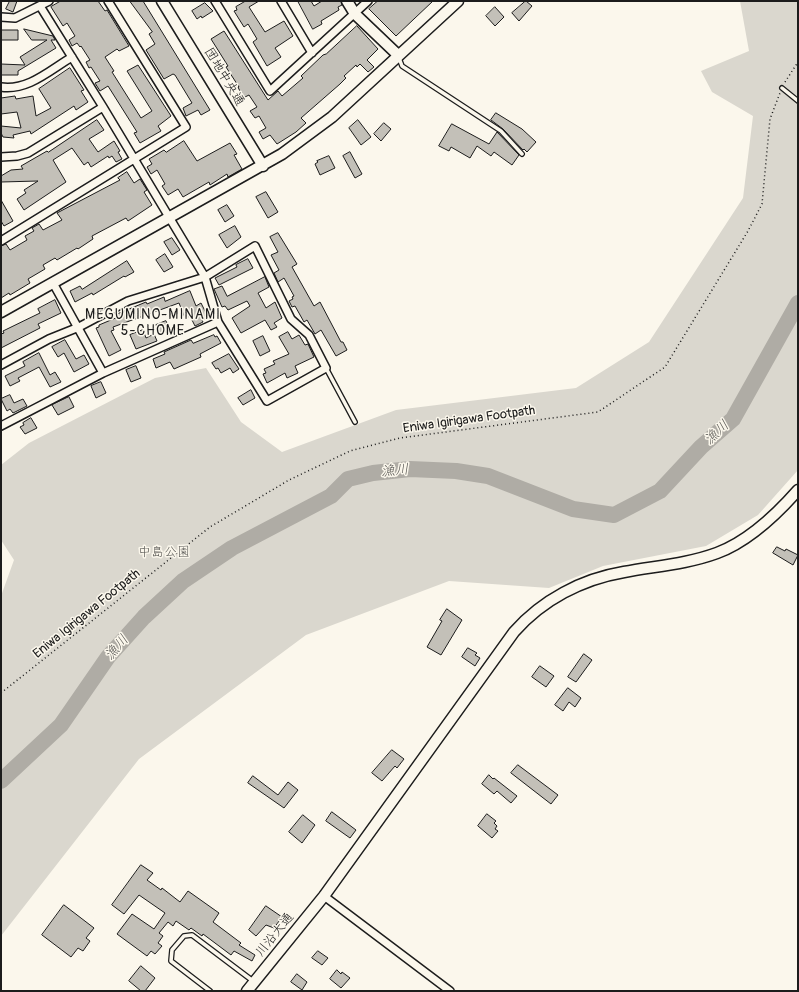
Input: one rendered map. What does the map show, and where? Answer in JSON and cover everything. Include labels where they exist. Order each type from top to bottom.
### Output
[{"type":"street","points":[[1,17],[15,18],[49,1]]},
{"type":"street","points":[[1,241],[186,127],[108,1]]},
{"type":"street","name":"団地中央通","points":[[162,1],[263,166]]},
{"type":"street","points":[[215,1],[270,91],[368,1]]},
{"type":"street","points":[[281,1],[312,53]]},
{"type":"street","points":[[347,1],[355,14],[398,55]]},
{"type":"street","points":[[1,312],[282,154],[332,116],[458,1]]},
{"type":"street","points":[[1,365],[49,339],[79,327],[128,301],[205,276],[255,246],[291,319],[309,335],[326,368],[267,401],[218,322],[205,276],[134,160],[104,107],[40,6]]},
{"type":"street","points":[[1,87],[14,88],[27,84],[72,58]]},
{"type":"street","points":[[1,157],[17,156],[28,153],[104,107]]},
{"type":"street","points":[[53,283],[79,327],[103,373]]},
{"type":"street","points":[[1,426],[103,373],[218,322]]},
{"type":"street","name":"川沿大通","points":[[247,991],[324,896],[514,632],[532,614],[550,600],[575,587],[601,578],[624,572],[692,561],[718,552],[741,540],[764,524],[783,507],[798,490]]},
{"type":"street","points":[[324,896],[450,991]]},
{"type":"lane","points":[[398,55],[402,66],[501,131],[522,154]]},
{"type":"lane","points":[[782,88],[798,100]]},
{"type":"lane","points":[[326,368],[355,422]]},
{"type":"lane","points":[[210,991],[171,961],[172,950],[184,936],[192,935],[254,982]]},
{"type":"path","name":"Eniwa Igirigawa Footpath","points":[[1,693],[210,527],[289,480],[350,451],[400,438],[598,412],[665,367],[748,231],[762,204],[770,119],[782,88],[798,62]]},
{"type":"green space","name":"中島公園","points":[[740,1],[798,1],[798,470],[758,515],[706,546],[603,566],[549,588],[449,581],[306,635],[139,759],[1,936],[1,596],[14,560],[1,540],[1,465],[29,443],[155,378],[206,368],[241,422],[282,452],[396,410],[576,388],[649,342],[743,198],[753,116],[712,92],[701,71],[749,51]]},
{"type":"building","points":[[10,1],[17,1],[13,12],[6,9]]},
{"type":"building","points":[[61,1],[98,1],[105,11],[107,10],[129,46],[119,51],[117,49],[105,57],[114,71],[112,72],[141,118],[152,111],[127,71],[138,65],[171,116],[158,126],[161,131],[140,143],[134,133],[137,132],[108,86],[100,91],[95,83],[100,81],[86,62],[90,60],[81,46],[80,47],[77,43],[72,46],[69,40],[75,36],[67,23],[63,26],[51,7]]},
{"type":"building","points":[[130,1],[143,1],[210,110],[201,115],[198,110],[186,116],[183,108],[192,103],[175,75],[173,74],[164,79],[146,50],[155,44],[149,34],[152,32]]},
{"type":"building","points":[[246,1],[259,1],[249,7],[265,32],[284,21],[293,36],[275,48],[281,57],[267,66],[253,42],[257,39],[248,24],[244,27],[234,11],[237,10],[236,7]]},
{"type":"building","points":[[298,1],[311,1],[314,6],[322,1],[341,1],[342,5],[338,7],[339,10],[321,21],[322,24],[313,29]]},
{"type":"building","points":[[378,1],[433,1],[396,36],[369,9]]},
{"type":"building","points":[[526,1],[532,6],[519,21],[512,13]]},
{"type":"building","points":[[205,3],[213,11],[202,18],[201,16],[197,19],[192,11]]},
{"type":"building","points":[[495,7],[504,17],[495,26],[486,16]]},
{"type":"building","points":[[357,26],[378,49],[367,60],[374,67],[368,72],[360,64],[357,67],[356,65],[344,76],[346,78],[340,84],[301,118],[306,123],[296,132],[277,144],[270,135],[263,139],[259,132],[266,128],[259,116],[255,118],[250,111],[257,107],[249,95],[243,98],[239,87],[226,67],[228,66],[211,39],[224,31],[268,100],[278,91],[282,96],[303,78],[301,76],[323,55]]},
{"type":"building","points":[[24,29],[53,36],[55,40],[51,40],[56,48],[18,71],[18,75],[1,75],[1,64],[25,65],[20,57],[47,40],[32,40]]},
{"type":"building","points":[[1,30],[18,30],[18,40],[1,40]]},
{"type":"building","points":[[70,68],[84,90],[81,91],[88,102],[76,110],[74,106],[31,134],[30,131],[13,135],[14,138],[3,137],[1,133],[1,126],[21,128],[17,112],[1,114],[1,98],[15,96],[16,99],[33,96],[36,116],[51,108],[39,89]]},
{"type":"building","points":[[496,113],[522,129],[536,142],[527,152],[524,149],[523,150],[503,129],[491,120]]},
{"type":"building","points":[[97,120],[104,130],[89,139],[98,152],[114,141],[120,151],[118,152],[122,159],[116,162],[112,156],[109,158],[108,156],[91,167],[88,162],[84,165],[72,148],[53,160],[66,182],[24,210],[17,199],[26,193],[24,190],[38,181],[1,182],[1,176],[11,170],[23,169],[21,166],[47,151],[48,152]]},
{"type":"building","points":[[358,120],[371,137],[361,145],[349,128]]},
{"type":"building","points":[[384,123],[391,129],[381,141],[374,134]]},
{"type":"building","points":[[452,124],[489,144],[497,132],[519,155],[512,165],[494,152],[491,156],[477,146],[470,158],[451,147],[449,151],[439,146]]},
{"type":"building","points":[[184,141],[197,161],[230,143],[237,154],[234,155],[242,169],[228,177],[227,174],[210,185],[209,182],[183,197],[178,189],[168,195],[162,186],[165,184],[157,170],[151,174],[147,167],[152,164],[149,159],[164,150],[166,152]]},
{"type":"building","points":[[350,152],[362,174],[355,178],[343,156]]},
{"type":"building","points":[[329,156],[335,168],[320,175],[315,164],[318,162],[317,161]]},
{"type":"building","points":[[127,172],[134,183],[140,179],[147,190],[144,192],[152,205],[128,221],[126,218],[92,236],[93,239],[78,249],[77,248],[57,260],[55,258],[43,265],[45,269],[28,279],[30,283],[10,295],[9,293],[1,298],[1,246],[6,244],[10,250],[27,240],[25,236],[34,231],[32,228],[39,224],[43,230],[62,220],[57,213],[120,180],[118,178]]},
{"type":"building","points":[[266,192],[278,212],[268,218],[256,197]]},
{"type":"building","points":[[1,200],[13,221],[4,226],[1,221]]},
{"type":"building","points":[[227,205],[234,216],[225,222],[218,210]]},
{"type":"building","points":[[235,226],[241,237],[227,248],[219,235]]},
{"type":"building","points":[[278,233],[297,264],[292,267],[314,306],[320,302],[341,342],[343,342],[347,350],[336,356],[321,330],[315,334],[307,320],[304,322],[295,306],[292,307],[289,301],[293,299],[292,297],[294,296],[284,278],[278,282],[274,273],[279,270],[271,255],[278,252],[270,237]]},
{"type":"building","points":[[172,238],[180,250],[172,255],[164,242]]},
{"type":"building","points":[[165,254],[173,267],[164,272],[156,260]]},
{"type":"building","points":[[248,259],[253,268],[219,285],[215,278],[237,267],[236,265]]},
{"type":"building","points":[[127,261],[134,272],[125,277],[124,276],[93,295],[92,293],[75,302],[70,291],[80,286],[82,289]]},
{"type":"building","points":[[265,277],[269,287],[258,293],[266,308],[275,302],[282,318],[274,323],[277,327],[271,330],[265,320],[241,333],[232,318],[250,306],[247,301],[228,310],[225,306],[222,307],[214,289],[222,286],[227,296]]},
{"type":"building","points":[[190,291],[196,306],[201,303],[208,317],[202,320],[203,322],[195,326],[190,316],[185,318],[179,303],[113,327],[114,330],[111,331],[121,350],[109,356],[96,328],[99,327],[99,325],[118,317],[117,314],[146,302],[147,304],[164,297],[165,301]]},
{"type":"building","points":[[55,300],[61,313],[38,324],[40,328],[1,348],[1,334],[4,333],[3,331],[40,313],[38,309]]},
{"type":"building","points":[[166,321],[170,330],[160,334],[156,325]]},
{"type":"building","points":[[143,330],[146,338],[154,334],[157,341],[136,349],[130,335]]},
{"type":"building","points":[[288,332],[292,339],[299,335],[305,345],[308,344],[314,357],[295,366],[298,373],[287,378],[285,373],[267,383],[263,374],[266,373],[264,369],[275,364],[273,361],[289,354],[279,337]]},
{"type":"building","points":[[214,335],[215,337],[217,336],[221,343],[200,354],[201,357],[174,369],[170,362],[156,368],[153,359],[165,354],[164,352],[191,340],[193,343]]},
{"type":"building","points":[[263,336],[270,351],[260,356],[253,341]]},
{"type":"building","points":[[65,340],[76,359],[84,355],[89,364],[74,372],[64,353],[58,357],[52,347]]},
{"type":"building","points":[[39,353],[50,375],[55,372],[61,382],[50,387],[39,367],[18,378],[20,381],[10,386],[5,376],[25,366],[23,362]]},
{"type":"building","points":[[229,354],[239,369],[233,373],[230,368],[221,373],[212,363]]},
{"type":"building","points":[[136,366],[141,378],[131,382],[126,370]]},
{"type":"building","points":[[101,382],[106,393],[96,398],[91,386]]},
{"type":"building","points":[[251,390],[255,398],[243,405],[238,398]]},
{"type":"building","points":[[10,395],[14,403],[23,399],[27,406],[13,413],[10,409],[7,411],[1,399]]},
{"type":"building","points":[[69,397],[74,407],[58,415],[52,405]]},
{"type":"building","points":[[31,418],[37,428],[25,434],[20,427]]},
{"type":"building","points":[[777,547],[785,551],[786,549],[798,555],[793,565],[773,553]]},
{"type":"building","points":[[447,609],[462,620],[441,655],[427,647]]},
{"type":"building","points":[[468,648],[477,653],[475,655],[480,658],[475,666],[462,657]]},
{"type":"building","points":[[584,654],[592,660],[576,682],[568,677]]},
{"type":"building","points":[[540,666],[554,676],[546,687],[532,677]]},
{"type":"building","points":[[568,688],[581,698],[575,707],[569,702],[563,711],[555,705]]},
{"type":"building","points":[[392,750],[404,759],[397,768],[395,766],[382,781],[372,773]]},
{"type":"building","points":[[518,765],[558,795],[551,804],[511,773]]},
{"type":"building","points":[[489,775],[517,796],[511,803],[497,791],[494,794],[482,784]]},
{"type":"building","points":[[253,776],[278,795],[288,782],[298,790],[284,808],[248,783]]},
{"type":"building","points":[[332,812],[356,830],[350,838],[326,821]]},
{"type":"building","points":[[487,814],[496,821],[494,823],[497,826],[495,829],[498,831],[492,838],[478,826]]},
{"type":"building","points":[[303,815],[315,825],[302,843],[289,832]]},
{"type":"building","points":[[141,865],[153,873],[147,880],[161,890],[162,888],[180,902],[188,891],[219,913],[213,922],[241,943],[239,945],[255,955],[252,961],[234,951],[231,955],[203,934],[202,936],[191,928],[189,930],[176,921],[173,926],[168,922],[159,933],[163,936],[158,943],[162,946],[155,954],[151,951],[147,956],[117,934],[132,914],[154,929],[165,913],[139,895],[124,914],[112,905]]},
{"type":"building","points":[[64,905],[94,928],[86,938],[90,941],[83,951],[78,948],[71,957],[42,935]]},
{"type":"building","points":[[266,906],[282,917],[274,928],[266,925],[256,936],[249,930]]},
{"type":"building","points":[[318,951],[328,958],[322,965],[312,958]]},
{"type":"building","points":[[141,966],[155,978],[145,991],[141,991],[129,981]]},
{"type":"building","points":[[337,970],[341,974],[342,972],[350,978],[341,988],[330,979]]},
{"type":"building","points":[[297,974],[307,982],[302,990],[291,982]]},
{"type":"waterway","name":"漁川","points":[[1,781],[61,725],[108,657],[144,617],[183,581],[232,548],[331,496],[348,479],[373,473],[410,469],[456,471],[488,476],[573,509],[614,515],[660,491],[701,447],[733,419],[798,303]]},
{"type":"district","name":"MEGUMINO-MINAMI 5-CHOME","points":[[153,324]]}]
